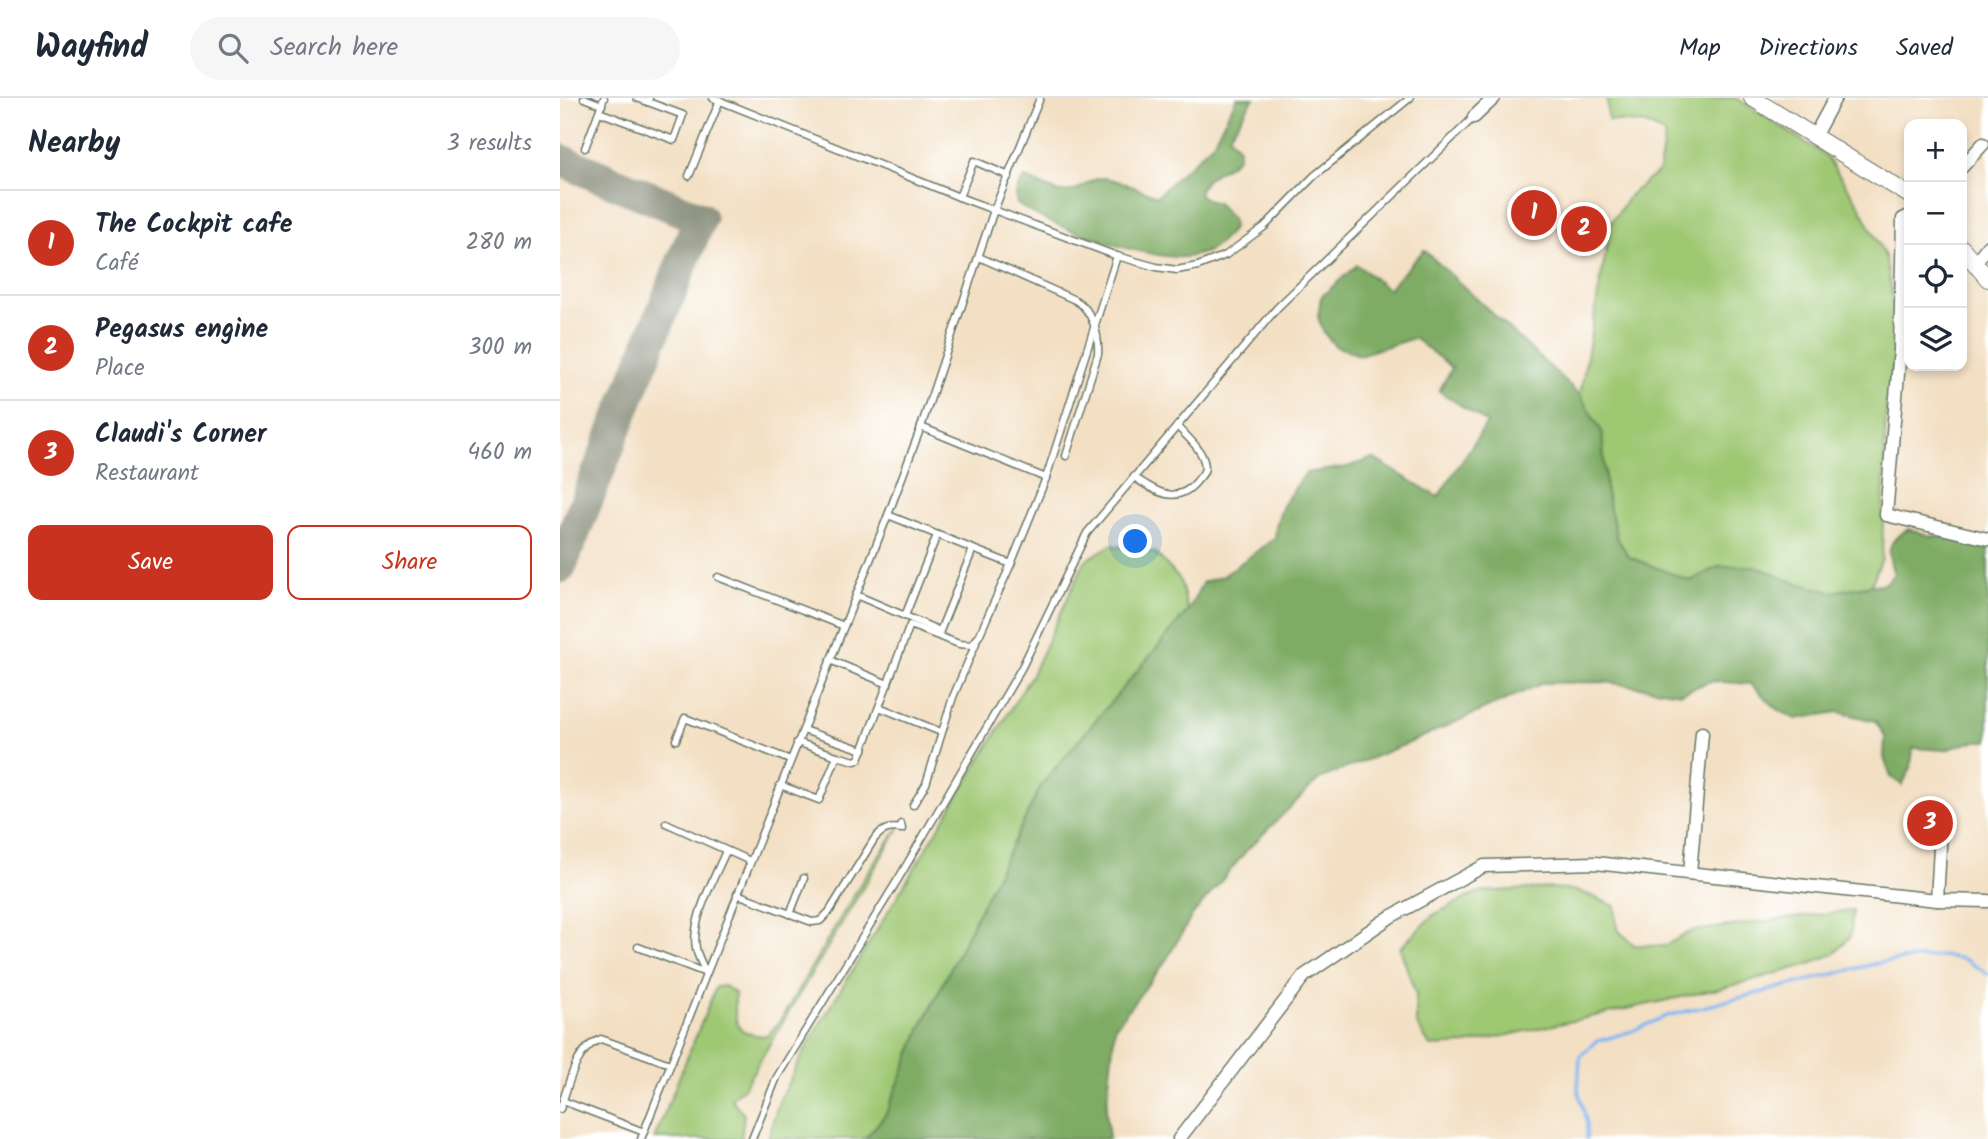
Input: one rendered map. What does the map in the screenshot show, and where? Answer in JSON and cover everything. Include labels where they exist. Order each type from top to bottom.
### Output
[{"type":"street","points":[[1474,117],[1493,98]]},
{"type":"street","points":[[1752,98],[1904,192]]},
{"type":"street","points":[[1815,135],[1835,98]]},
{"type":"street","points":[[1967,162],[1983,144]]},
{"type":"street","points":[[1904,218],[1900,350],[1886,515],[1988,539]]},
{"type":"street","points":[[1973,264],[1988,246]]},
{"type":"street","points":[[1967,255],[1988,278]]},
{"type":"street","points":[[1690,873],[1702,733]]},
{"type":"street","points":[[1937,900],[1942,811]]},
{"type":"street","points":[[1179,1139],[1304,976],[1390,917],[1484,866],[1595,863],[1937,900],[1988,901]]},
{"type":"lane","points":[[584,98],[674,140],[682,116],[649,100],[637,98]]},
{"type":"lane","points":[[563,1101],[643,1135],[888,515],[921,427],[994,210],[1040,98]]},
{"type":"lane","points":[[689,176],[717,99],[959,197],[1117,256],[1177,270],[1198,266],[1226,255],[1265,227],[1314,176],[1410,98]]},
{"type":"lane","points":[[585,148],[602,105]]},
{"type":"lane","points":[[752,1139],[777,1077],[900,876],[1022,667],[1087,533],[1276,308],[1474,117]]},
{"type":"lane","points":[[959,197],[974,161],[1009,176]]},
{"type":"lane","points":[[913,805],[926,784],[941,732],[976,641],[1046,478],[1117,256]]},
{"type":"lane","points":[[979,257],[1083,305],[1089,312],[1099,343],[1095,366],[1066,456]]},
{"type":"lane","points":[[1134,477],[1148,487],[1172,496],[1181,495],[1190,489],[1204,472],[1205,465],[1197,446],[1177,426]]},
{"type":"lane","points":[[921,427],[1046,478]]},
{"type":"lane","points":[[888,515],[1011,564]]},
{"type":"lane","points":[[905,616],[937,535]]},
{"type":"lane","points":[[856,595],[940,631],[973,549]]},
{"type":"lane","points":[[718,577],[844,626]]},
{"type":"lane","points":[[797,742],[857,761],[911,625],[968,646],[976,641]]},
{"type":"lane","points":[[830,660],[888,684]]},
{"type":"lane","points":[[879,708],[941,732]]},
{"type":"lane","points":[[676,740],[685,718],[790,760]]},
{"type":"lane","points":[[803,730],[863,750]]},
{"type":"lane","points":[[780,785],[819,800],[837,756]]},
{"type":"lane","points":[[666,823],[750,861]]},
{"type":"lane","points":[[737,894],[813,922],[820,921],[829,912],[874,838],[890,827],[902,828],[901,824]]},
{"type":"lane","points":[[706,973],[696,951],[695,933],[726,851]]},
{"type":"lane","points":[[790,914],[804,878]]},
{"type":"lane","points":[[638,947],[706,973]]},
{"type":"lane","points":[[560,1109],[581,1053],[591,1042],[601,1039],[670,1064]]},
{"type":"green space","points":[[1237,98],[1254,98],[1229,136],[1239,148],[1238,157],[1210,177],[1201,187],[1199,194],[1216,202],[1232,219],[1233,229],[1208,251],[1180,257],[1139,251],[1051,222],[1017,204],[1017,190],[1025,178],[1064,192],[1103,178],[1157,196],[1212,144]]},
{"type":"green space","points":[[1607,98],[1736,98],[1825,155],[1858,203],[1885,256],[1899,335],[1886,401],[1882,558],[1871,585],[1832,592],[1720,566],[1690,581],[1629,557],[1617,538],[1606,493],[1602,432],[1580,395],[1611,223],[1630,195],[1659,171],[1665,134],[1646,124],[1608,120]]},
{"type":"green space","points":[[1424,250],[1580,395],[1602,432],[1606,492],[1617,538],[1629,557],[1690,581],[1720,566],[1755,566],[1793,582],[1832,592],[1886,583],[1894,574],[1889,553],[1892,542],[1909,529],[1927,535],[1988,542],[1988,741],[1974,741],[1945,750],[1913,748],[1911,768],[1902,785],[1891,777],[1884,758],[1885,736],[1875,721],[1838,712],[1795,719],[1776,708],[1751,684],[1710,681],[1682,693],[1604,682],[1543,683],[1411,742],[1319,779],[1246,851],[1192,916],[1165,962],[1115,1027],[1106,1111],[1109,1139],[865,1139],[886,1114],[920,1030],[1042,784],[1188,611],[1203,582],[1223,576],[1275,538],[1281,511],[1306,473],[1347,467],[1373,458],[1438,497],[1487,423],[1439,391],[1452,368],[1414,338],[1359,355],[1335,346],[1324,333],[1318,317],[1321,297],[1357,265],[1388,289]]},
{"type":"green space","points":[[1111,545],[1156,553],[1180,580],[1188,611],[1042,784],[920,1030],[886,1114],[865,1139],[768,1139],[778,1104],[806,1047],[1032,674],[1085,561]]},
{"type":"green space","points":[[901,824],[744,1087],[731,1099],[744,1114],[741,1139],[654,1139],[716,987],[725,986],[735,993],[736,1018],[741,1029],[747,1033],[767,1036],[778,1024],[868,871]]},
{"type":"green space","points":[[1551,888],[1579,891],[1615,906],[1617,929],[1634,945],[1664,946],[1692,931],[1853,910],[1850,937],[1835,953],[1810,964],[1727,987],[1467,1044],[1430,1046],[1416,1023],[1416,995],[1400,948],[1433,915],[1478,892]]},
{"type":"waterway","points":[[1586,1139],[1587,1124],[1578,1090],[1580,1057],[1595,1042],[1632,1031],[1667,1016],[1882,962],[1942,956],[1964,959],[1988,974]]},
{"type":"taxiway","points":[[560,160],[700,218],[560,567]]},
{"type":"place","name":"The Cockpit cafe","points":[[1534,213]]},
{"type":"place","name":"Pegasus engine","points":[[1584,229]]},
{"type":"place","name":"Claudi's Corner","points":[[1930,823]]}]
